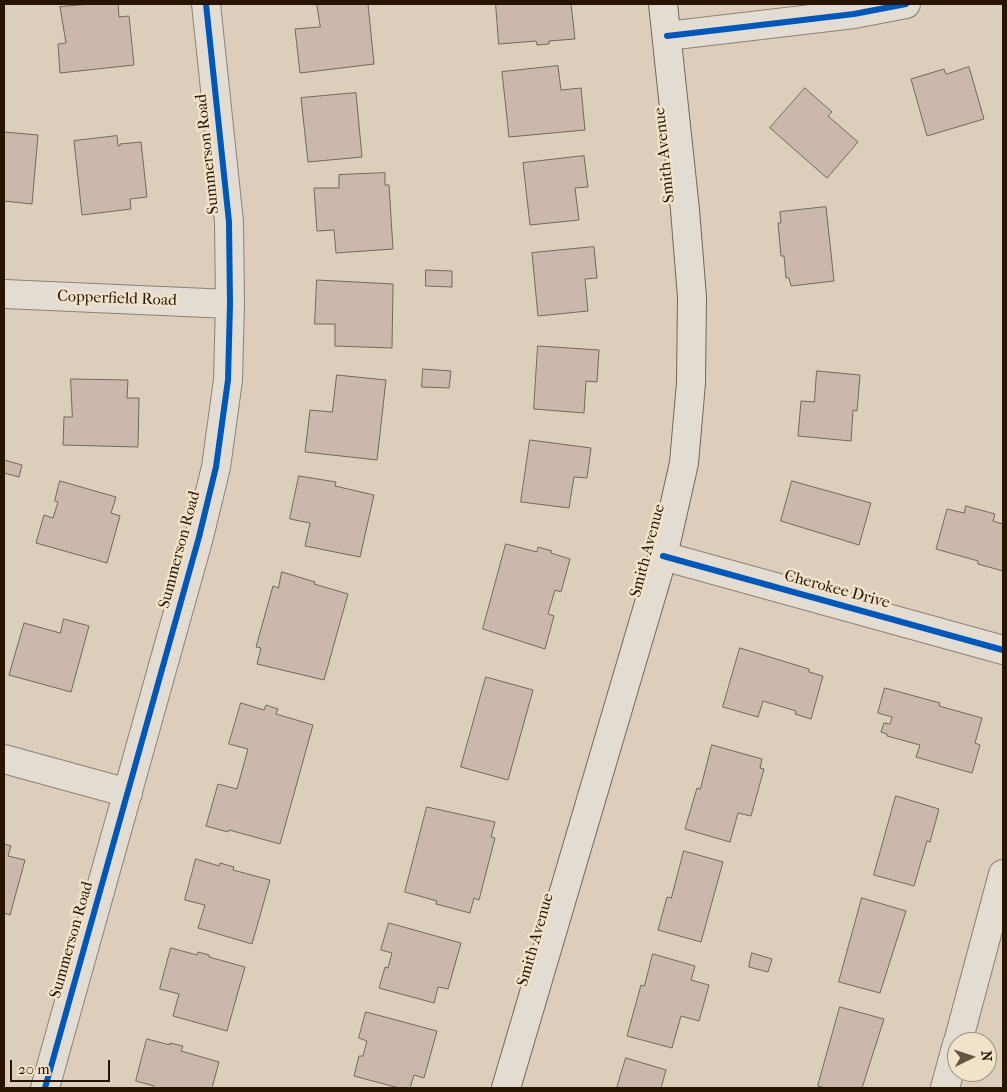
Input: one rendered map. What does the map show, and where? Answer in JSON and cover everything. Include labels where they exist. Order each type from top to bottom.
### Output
[{"type":"street","name":"Summerson Road","points":[[46,1088],[199,538],[216,467],[228,380],[230,304],[229,222],[206,4]]},
{"type":"street","name":"Smith Avenue","points":[[506,1088],[662,556],[684,463],[691,383],[692,297],[664,4]]},
{"type":"street","points":[[667,36],[854,14],[906,4]]},
{"type":"street","name":"Copperfield Road","points":[[4,294],[230,304]]},
{"type":"street","name":"Cherokee Drive","points":[[662,556],[1003,650]]},
{"type":"street","points":[[4,759],[128,793]]},
{"type":"street","points":[[960,1032],[1003,874]]},
{"type":"building","points":[[118,4],[119,17],[129,16],[134,65],[60,73],[58,44],[66,43],[60,7]]},
{"type":"building","points":[[317,4],[368,4],[374,64],[300,73],[295,29],[320,27]]},
{"type":"building","points":[[496,4],[571,4],[575,39],[549,41],[549,44],[537,45],[536,41],[499,44]]},
{"type":"building","points":[[558,66],[561,90],[581,88],[585,130],[509,137],[502,72]]},
{"type":"building","points":[[969,67],[984,119],[927,136],[911,79],[944,69],[946,74]]},
{"type":"building","points":[[805,88],[832,112],[828,116],[858,142],[827,178],[770,128]]},
{"type":"building","points":[[356,93],[362,157],[308,162],[301,98]]},
{"type":"building","points":[[4,132],[38,135],[32,204],[4,201]]},
{"type":"building","points":[[117,136],[118,146],[120,144],[141,142],[147,197],[130,199],[131,209],[82,215],[74,141]]},
{"type":"building","points":[[584,156],[588,187],[575,188],[579,220],[530,225],[523,163]]},
{"type":"building","points":[[385,173],[385,185],[389,185],[393,249],[336,253],[334,230],[317,231],[314,188],[339,188],[339,175]]},
{"type":"building","points":[[826,207],[834,281],[791,286],[789,278],[786,278],[784,256],[781,256],[778,223],[781,223],[780,212]]},
{"type":"building","points":[[594,247],[597,278],[585,279],[588,311],[538,316],[532,253]]},
{"type":"building","points":[[426,270],[452,271],[452,287],[426,286]]},
{"type":"building","points":[[317,280],[393,284],[392,348],[335,346],[335,324],[315,324]]},
{"type":"building","points":[[538,346],[599,350],[597,382],[586,381],[584,413],[534,409]]},
{"type":"building","points":[[423,369],[451,371],[449,388],[422,387]]},
{"type":"building","points":[[817,371],[860,375],[857,411],[853,410],[851,441],[798,436],[801,401],[814,402]]},
{"type":"building","points":[[337,375],[386,380],[377,460],[305,452],[310,410],[332,412]]},
{"type":"building","points":[[71,379],[128,380],[127,398],[139,398],[138,447],[63,445],[64,417],[72,417]]},
{"type":"building","points":[[530,440],[591,448],[587,478],[574,477],[569,508],[521,502]]},
{"type":"building","points":[[4,460],[22,465],[19,477],[4,473]]},
{"type":"building","points":[[299,476],[336,482],[335,486],[374,495],[360,557],[305,546],[310,523],[290,519]]},
{"type":"building","points":[[60,481],[116,497],[111,513],[120,516],[107,563],[36,543],[44,515],[53,518],[58,502],[55,501]]},
{"type":"building","points":[[792,481],[871,503],[859,545],[781,521]]},
{"type":"building","points":[[966,506],[995,514],[993,521],[1003,524],[1003,571],[978,564],[978,561],[936,549],[947,509],[964,513]]},
{"type":"building","points":[[506,544],[537,552],[538,547],[570,559],[561,592],[555,590],[548,614],[554,616],[545,649],[483,629]]},
{"type":"building","points":[[282,572],[348,594],[324,680],[257,664],[261,648],[256,647],[273,586],[278,588]]},
{"type":"building","points":[[64,619],[89,626],[71,692],[9,675],[24,623],[60,633]]},
{"type":"building","points":[[740,648],[809,669],[809,672],[823,676],[811,719],[795,714],[796,711],[763,701],[758,717],[723,707]]},
{"type":"building","points":[[486,677],[533,690],[508,780],[461,767]]},
{"type":"building","points":[[885,688],[940,703],[939,706],[982,718],[975,743],[980,745],[972,773],[916,757],[920,745],[887,736],[887,734],[881,732],[884,723],[890,724],[892,717],[878,713]]},
{"type":"building","points":[[241,703],[264,710],[266,705],[278,709],[276,714],[313,725],[280,844],[229,830],[228,832],[206,826],[218,784],[237,789],[248,749],[229,744]]},
{"type":"building","points":[[712,745],[762,759],[760,768],[764,769],[751,816],[738,813],[730,842],[685,829],[697,788],[700,789]]},
{"type":"building","points":[[896,796],[939,809],[930,842],[927,841],[914,886],[874,875]]},
{"type":"building","points":[[427,807],[495,822],[491,837],[495,838],[479,900],[474,898],[470,913],[436,904],[437,901],[405,892]]},
{"type":"building","points":[[4,844],[11,846],[8,856],[25,860],[10,915],[4,913]]},
{"type":"building","points":[[684,851],[723,862],[701,942],[658,930],[667,897],[671,898]]},
{"type":"building","points":[[196,859],[219,866],[220,863],[234,867],[233,870],[270,880],[252,944],[198,928],[205,905],[185,900]]},
{"type":"building","points":[[862,898],[906,911],[880,993],[839,982]]},
{"type":"building","points":[[389,923],[461,943],[448,989],[438,987],[434,1003],[379,988],[385,967],[388,968],[392,953],[381,950]]},
{"type":"building","points":[[171,948],[197,955],[198,952],[245,967],[227,1031],[173,1016],[179,994],[160,989]]},
{"type":"building","points":[[752,953],[772,959],[768,972],[749,967]]},
{"type":"building","points":[[653,954],[695,966],[691,980],[709,985],[699,1021],[681,1016],[672,1048],[627,1036],[641,985],[644,986]]},
{"type":"building","points":[[840,1007],[884,1019],[862,1088],[826,1088],[818,1086]]},
{"type":"building","points":[[366,1012],[437,1031],[424,1078],[414,1075],[410,1088],[399,1088],[354,1076],[359,1056],[363,1056],[367,1041],[359,1038]]},
{"type":"building","points":[[147,1039],[183,1046],[181,1051],[219,1062],[212,1088],[153,1088],[154,1086],[136,1081]]},
{"type":"building","points":[[626,1058],[666,1070],[661,1088],[617,1088]]},
{"type":"cycle path","points":[[45,1088],[199,537],[216,467],[228,380],[230,304],[229,222],[206,4]]},
{"type":"cycle path","points":[[667,36],[854,14],[906,4]]},
{"type":"cycle path","points":[[663,556],[1003,650]]}]
